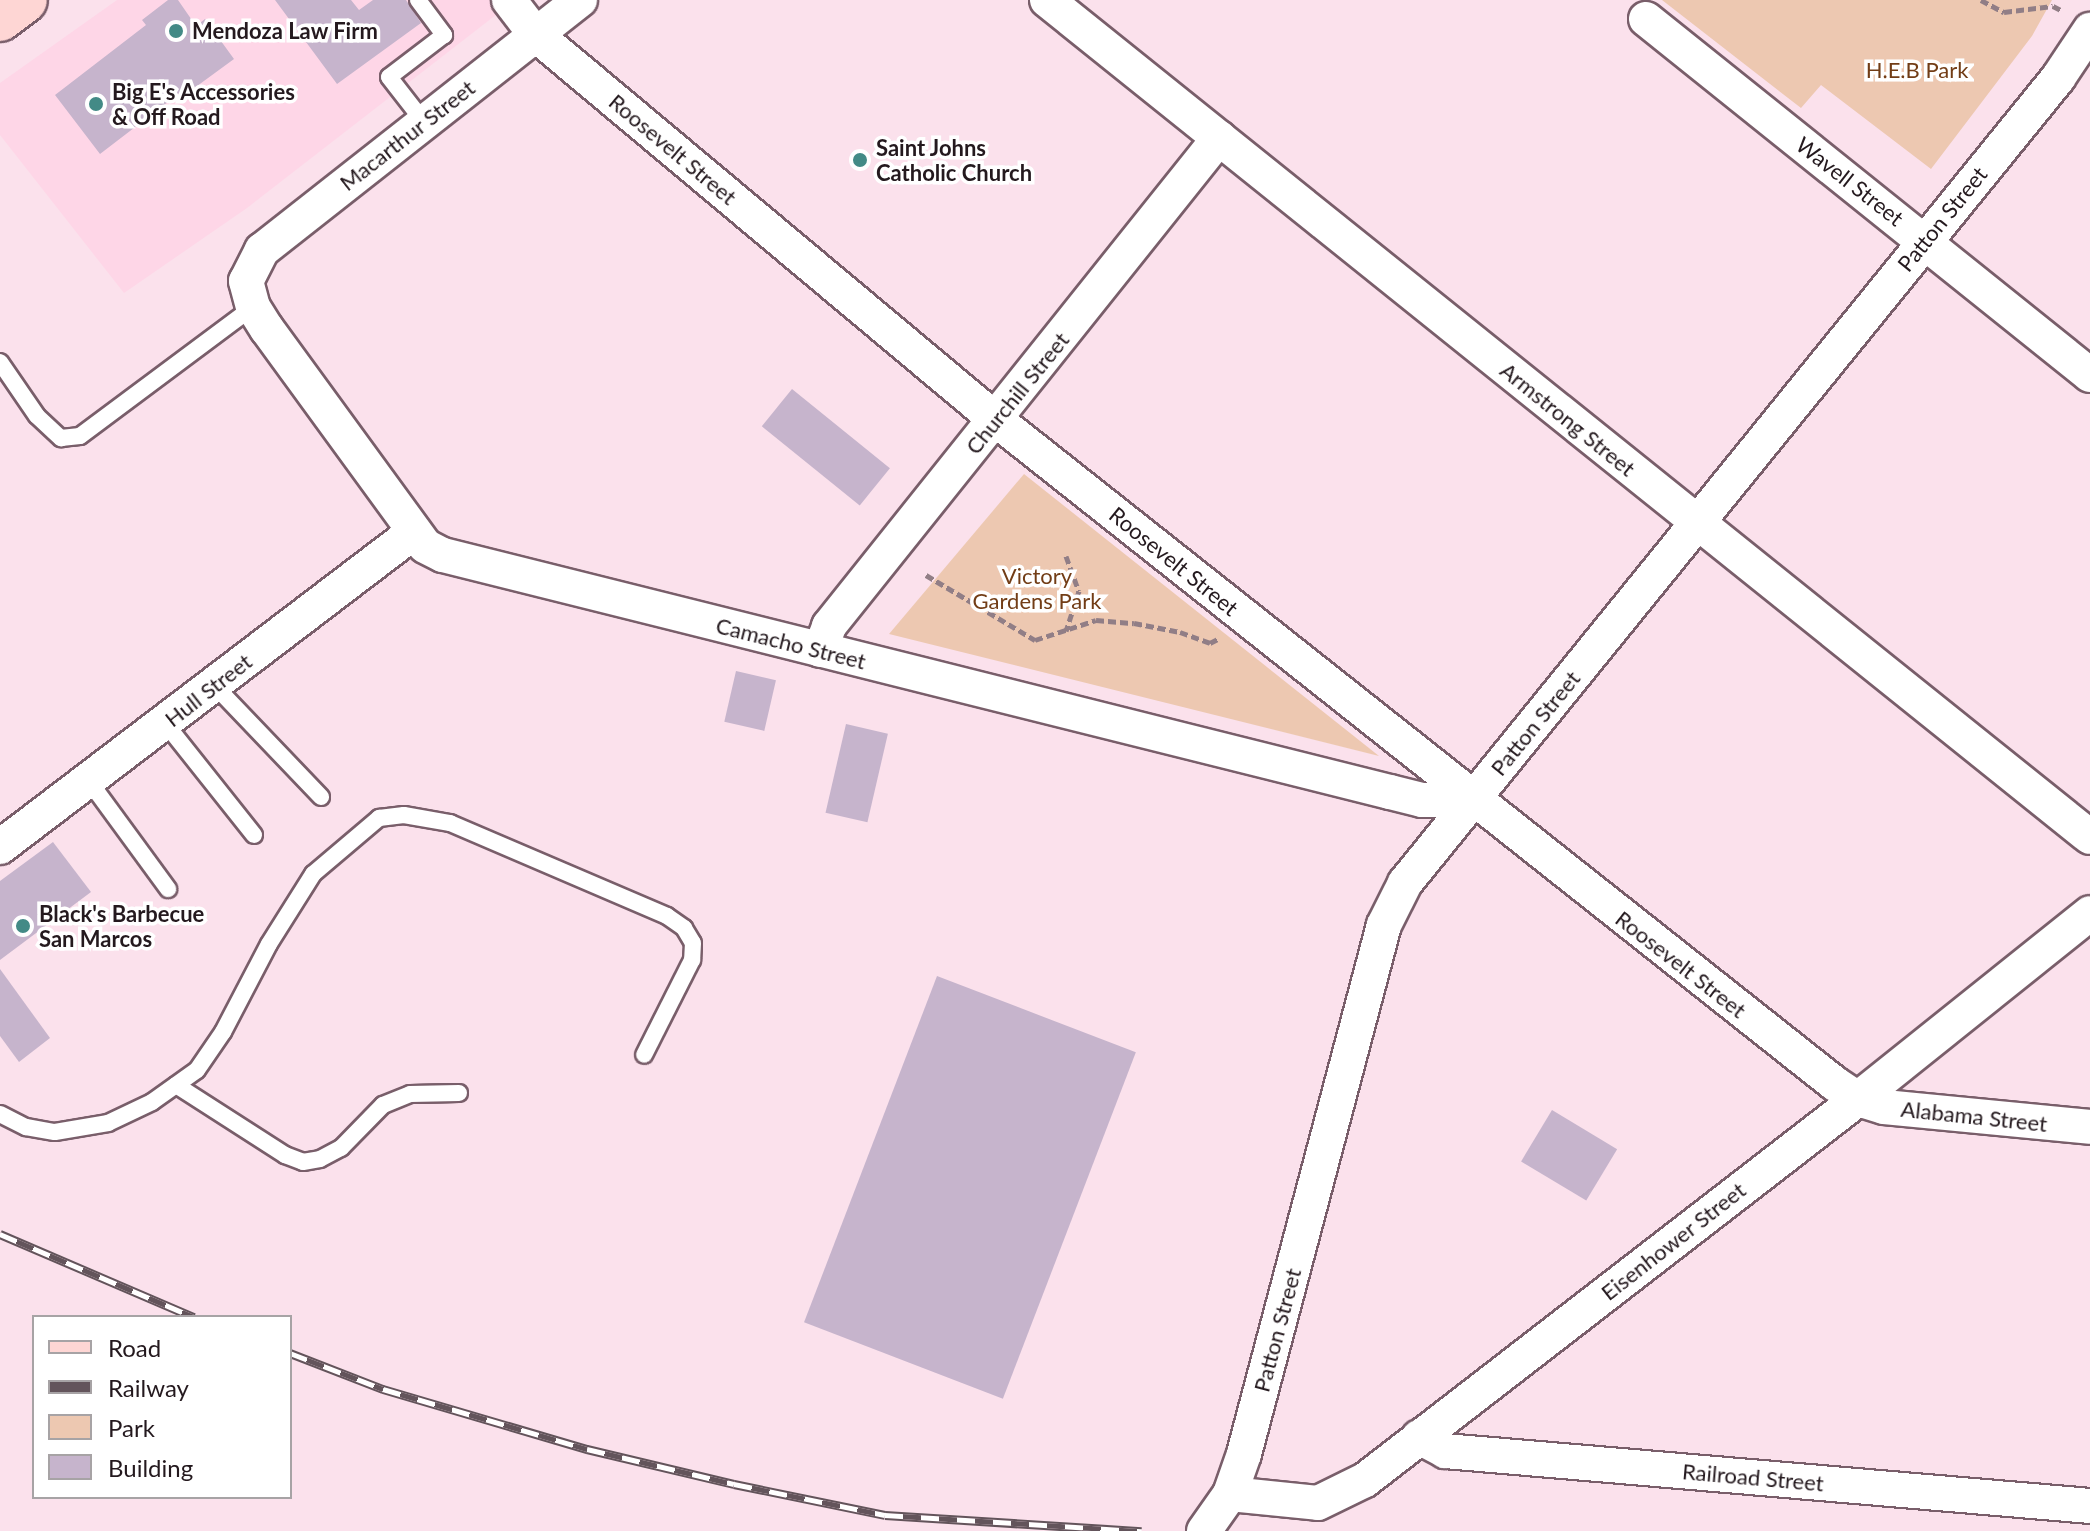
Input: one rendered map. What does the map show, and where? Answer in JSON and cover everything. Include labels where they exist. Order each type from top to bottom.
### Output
[{"type":"main road","points":[[0,19],[25,0]]},
{"type":"street","name":"Roosevelt Street","points":[[509,0],[535,34],[995,419],[1472,800],[1858,1099]]},
{"type":"street","name":"Macarthur Street","points":[[250,294],[262,250],[580,0]]},
{"type":"street","name":"Armstrong Street","points":[[1047,0],[2090,837]]},
{"type":"street","name":"Wavell Street","points":[[1646,19],[1925,239],[2090,375]]},
{"type":"street","name":"Patton Street","points":[[1204,1531],[1230,1494],[1244,1454],[1384,925],[1405,883],[2058,78],[2079,22]]},
{"type":"street","name":"Churchill Street","points":[[820,650],[829,626],[1219,138]]},
{"type":"street","name":"Camacho Street","points":[[250,294],[414,532],[425,546],[443,555],[1412,798],[1472,800]]},
{"type":"street","name":"Hull Street","points":[[0,847],[414,532]]},
{"type":"street","name":"Eisenhower Street","points":[[1230,1494],[1318,1503],[1365,1480],[1858,1099],[2090,913]]},
{"type":"street","name":"Alabama Street","points":[[1858,1099],[1884,1107],[2090,1127]]},
{"type":"street","name":"Railroad Street","points":[[1419,1437],[1445,1451],[2090,1506]]},
{"type":"lane","points":[[418,0],[444,35],[389,77],[424,122]]},
{"type":"lane","points":[[0,362],[45,423],[61,438],[80,436],[250,294]]},
{"type":"lane","points":[[214,685],[321,797]]},
{"type":"lane","points":[[165,723],[254,835]]},
{"type":"lane","points":[[89,781],[168,889]]},
{"type":"lane","points":[[0,1114],[26,1127],[55,1132],[108,1123],[152,1102],[197,1070],[223,1032],[269,944],[313,874],[379,818],[404,815],[450,823],[667,916],[684,928],[693,943],[692,960],[644,1055]]},
{"type":"lane","points":[[176,1085],[285,1155],[303,1162],[320,1159],[341,1148],[383,1105],[410,1094],[459,1093]]},
{"type":"path","points":[[1981,0],[2004,12],[2053,6],[2079,22]]},
{"type":"path","points":[[1066,556],[1079,591],[1066,632]]},
{"type":"path","points":[[926,575],[1035,640],[1096,620],[1180,632],[1210,643],[1218,640],[1241,615]]},
{"type":"shaded area","points":[[117,0],[515,0],[247,208],[124,293],[0,135],[0,83]]},
{"type":"green space","name":"H.E.B Park","points":[[1662,0],[2052,0],[2032,36],[1931,169],[1821,85],[1801,108]]},
{"type":"green space","name":"Victory Gardens Park","points":[[1024,474],[1379,756],[889,634]]},
{"type":"building","points":[[168,0],[178,0],[196,26],[205,19],[234,59],[193,89],[190,85],[100,154],[55,95],[146,25],[142,20]]},
{"type":"building","points":[[275,0],[351,0],[359,10],[373,0],[406,0],[421,23],[337,84]]},
{"type":"building","points":[[792,389],[890,468],[860,506],[762,426]]},
{"type":"building","points":[[736,671],[776,680],[764,731],[724,722]]},
{"type":"building","points":[[846,724],[888,734],[867,822],[826,813]]},
{"type":"building","name":"Black's Barbecue San Marcos","points":[[53,842],[91,892],[0,960],[0,881]]},
{"type":"building","name":"Black's Barbecue San Marcos","points":[[0,969],[50,1038],[19,1062],[0,1036]]},
{"type":"building","points":[[937,976],[1136,1052],[1003,1399],[804,1322]]},
{"type":"building","points":[[1552,1110],[1617,1149],[1586,1201],[1521,1161]]},
{"type":"railway","points":[[0,1234],[189,1315]]},
{"type":"railway","points":[[292,1354],[383,1389],[587,1449],[734,1484],[885,1515],[1142,1531]]},
{"type":"place","name":"Mendoza Law Firm","points":[[176,31]]},
{"type":"place","name":"Big E's Accessories & Off Road","points":[[96,104]]},
{"type":"place","name":"Saint Johns Catholic Church","points":[[860,160]]},
{"type":"place","name":"Black's Barbecue San Marcos","points":[[23,926]]}]
